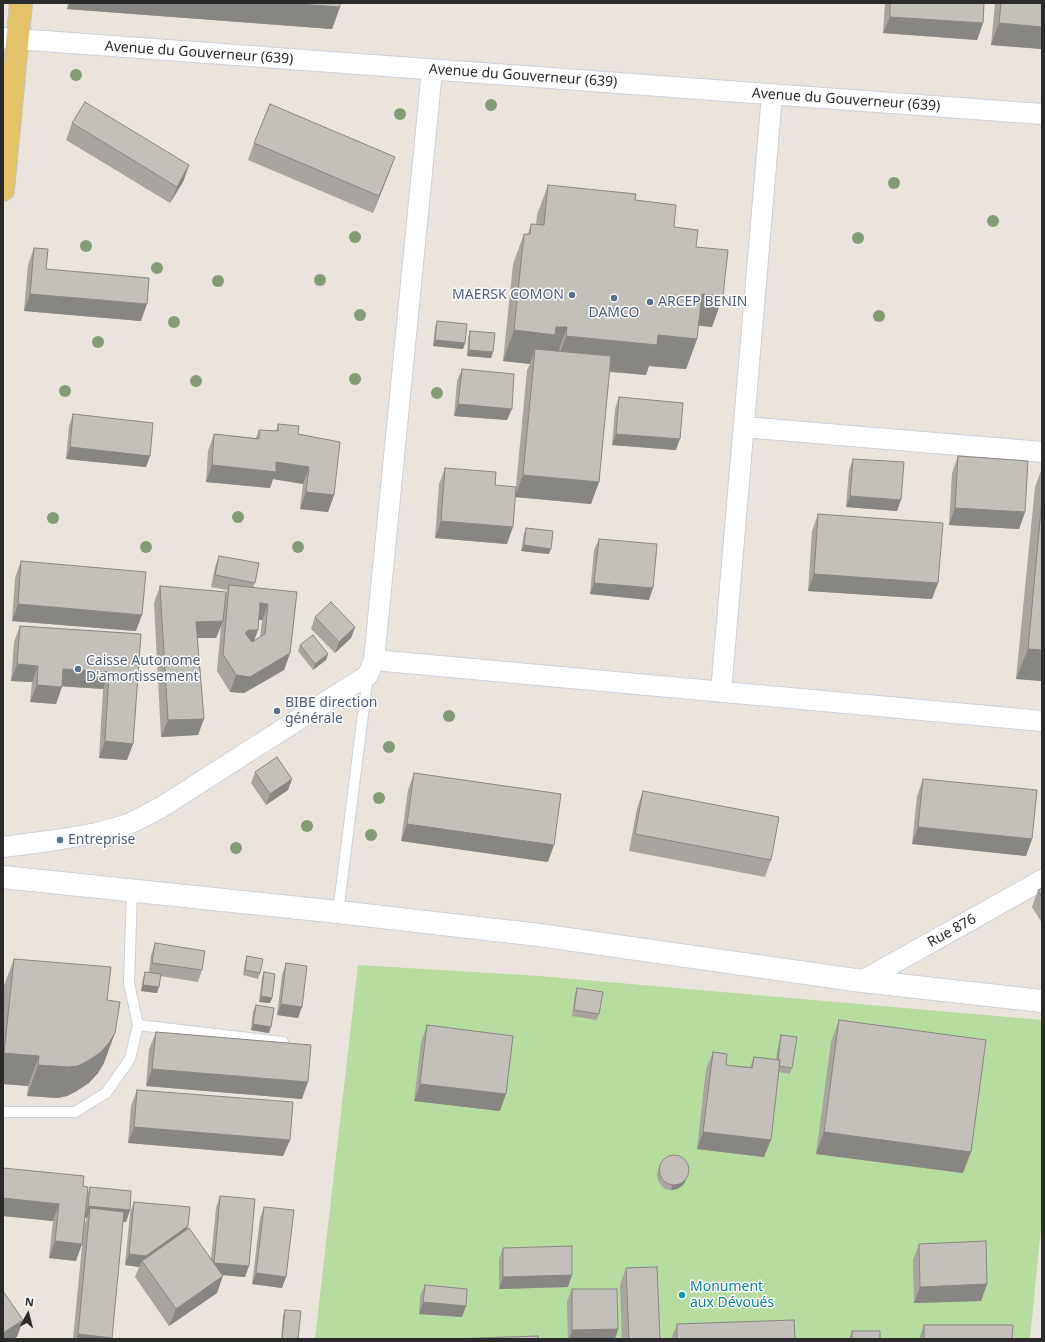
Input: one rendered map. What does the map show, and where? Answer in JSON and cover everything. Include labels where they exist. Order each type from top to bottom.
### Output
[{"type":"main road","points":[[3,190],[10,39],[21,3]]},
{"type":"street","name":"Avenue du Gouverneur (639)","points":[[10,39],[1042,114]]},
{"type":"street","points":[[371,668],[432,70]]},
{"type":"street","points":[[721,692],[772,95]]},
{"type":"street","points":[[744,427],[1042,452]]},
{"type":"street","points":[[3,847],[97,833],[129,824],[160,808],[371,668],[721,692],[1042,721]]},
{"type":"street","points":[[3,877],[338,912],[539,935],[862,981],[1042,1001]]},
{"type":"street","name":"Rue 876","points":[[862,981],[1042,880]]},
{"type":"lane","points":[[338,912],[371,668]]},
{"type":"lane","points":[[3,1112],[75,1112],[106,1093],[130,1059],[138,1025],[129,983],[132,891]]},
{"type":"lane","points":[[138,1025],[284,1042]]},
{"type":"green space","points":[[358,965],[539,976],[1042,1020],[1042,1218],[1030,1339],[315,1339]]},
{"type":"building","points":[[286,3],[340,3],[340,7]]},
{"type":"building","points":[[890,3],[984,3],[983,23],[890,17]]},
{"type":"building","points":[[1001,3],[1042,3],[1042,27],[999,23]]},
{"type":"building","points":[[85,102],[189,165],[177,187],[72,123]]},
{"type":"building","points":[[270,104],[395,157],[379,196],[254,143]]},
{"type":"building","points":[[548,185],[636,194],[635,200],[676,205],[674,227],[698,230],[696,247],[728,250],[723,296],[702,294],[697,339],[658,335],[657,345],[566,336],[567,327],[556,327],[555,335],[514,330],[524,234],[530,234],[531,224],[544,225]]},
{"type":"building","points":[[34,248],[48,249],[46,269],[149,278],[147,304],[30,294]]},
{"type":"building","points":[[437,321],[467,324],[465,343],[435,340]]},
{"type":"building","points":[[470,331],[495,333],[493,352],[469,350]]},
{"type":"building","points":[[535,349],[611,356],[599,482],[523,475]]},
{"type":"building","points":[[462,369],[514,374],[512,409],[458,404]]},
{"type":"building","points":[[619,397],[683,403],[680,439],[616,434]]},
{"type":"building","points":[[73,414],[153,423],[150,456],[70,447]]},
{"type":"building","points":[[278,424],[299,426],[298,434],[340,442],[334,495],[306,492],[309,467],[276,462],[276,472],[212,465],[214,434],[259,439],[259,430],[278,431]]},
{"type":"building","points":[[958,456],[1028,461],[1025,512],[955,508]]},
{"type":"building","points":[[853,459],[904,462],[901,500],[850,496]]},
{"type":"building","points":[[445,468],[496,472],[495,485],[516,487],[513,527],[441,521]]},
{"type":"building","points":[[1042,499],[1042,650],[1028,649]]},
{"type":"building","points":[[818,514],[943,523],[938,583],[814,574]]},
{"type":"building","points":[[526,528],[553,531],[551,549],[524,545]]},
{"type":"building","points":[[599,539],[657,544],[653,588],[594,583]]},
{"type":"building","points":[[219,556],[259,563],[255,583],[215,575]]},
{"type":"building","points":[[21,561],[146,572],[142,615],[18,604]]},
{"type":"building","points":[[229,585],[297,592],[290,653],[250,677],[236,675],[223,654]],"holes":[[[260,603],[268,604],[265,634],[252,642],[245,633],[249,630],[258,630]]]},
{"type":"building","points":[[160,586],[226,592],[223,621],[196,622],[204,719],[168,720]]},
{"type":"building","points":[[331,602],[355,627],[339,642],[315,617]]},
{"type":"building","points":[[20,626],[141,634],[133,744],[105,741],[109,672],[63,669],[62,687],[37,685],[38,666],[17,664]]},
{"type":"building","points":[[313,635],[328,654],[315,664],[300,645]]},
{"type":"building","points":[[277,757],[292,779],[270,794],[255,772]]},
{"type":"building","points":[[414,773],[561,794],[554,845],[407,824]]},
{"type":"building","points":[[923,779],[1037,790],[1032,839],[918,827]]},
{"type":"building","points":[[643,791],[779,817],[771,860],[635,834]]},
{"type":"building","points":[[1042,888],[1042,897],[1038,890]]},
{"type":"building","points":[[155,943],[205,951],[202,970],[152,963]]},
{"type":"building","points":[[247,956],[263,959],[260,973],[245,970]]},
{"type":"building","points":[[14,959],[111,967],[107,1000],[120,1002],[115,1033],[100,1053],[78,1066],[69,1067],[38,1065],[39,1056],[4,1053]]},
{"type":"building","points":[[286,963],[307,966],[302,1007],[281,1004]]},
{"type":"building","points":[[145,972],[161,974],[159,987],[143,985]]},
{"type":"building","points":[[264,972],[275,974],[272,998],[261,996]]},
{"type":"building","points":[[577,988],[603,992],[599,1014],[574,1010]]},
{"type":"building","points":[[256,1005],[274,1008],[271,1027],[253,1024]]},
{"type":"building","points":[[839,1020],[986,1040],[971,1152],[824,1132]]},
{"type":"building","points":[[427,1025],[513,1036],[506,1094],[420,1084]]},
{"type":"building","points":[[156,1032],[311,1045],[308,1082],[152,1069]]},
{"type":"building","points":[[781,1035],[797,1037],[792,1068],[779,1066],[780,1060],[778,1059]]},
{"type":"building","points":[[713,1052],[727,1054],[726,1065],[752,1068],[754,1057],[780,1060],[771,1140],[703,1132]]},
{"type":"building","points":[[137,1090],[293,1102],[290,1140],[134,1127]]},
{"type":"building","points":[[674,1155],[680,1156],[688,1164],[688,1176],[680,1184],[674,1185],[668,1184],[660,1176],[659,1170],[660,1164],[668,1156]]},
{"type":"building","points":[[3,1168],[84,1176],[83,1186],[88,1187],[82,1244],[55,1241],[59,1204],[3,1198]]},
{"type":"building","points":[[90,1187],[131,1191],[130,1210],[88,1206]]},
{"type":"building","points":[[220,1196],[255,1199],[249,1266],[214,1263]]},
{"type":"building","points":[[134,1202],[190,1207],[188,1226],[146,1256],[129,1254]]},
{"type":"building","points":[[264,1207],[294,1210],[286,1277],[256,1273]]},
{"type":"building","points":[[90,1208],[124,1212],[112,1338],[78,1334]]},
{"type":"building","points":[[189,1228],[223,1276],[176,1309],[142,1261]]},
{"type":"building","points":[[986,1241],[987,1284],[920,1287],[919,1244]]},
{"type":"building","points":[[572,1246],[572,1275],[503,1277],[503,1248]]},
{"type":"building","points":[[657,1267],[660,1339],[629,1339],[626,1268]]},
{"type":"building","points":[[425,1285],[467,1289],[466,1306],[423,1302]]},
{"type":"building","points":[[572,1289],[617,1289],[618,1329],[572,1330]]},
{"type":"building","points":[[3,1291],[23,1320],[3,1333]]},
{"type":"building","points":[[285,1310],[301,1311],[298,1339],[282,1339]]},
{"type":"building","points":[[794,1320],[795,1339],[677,1339],[677,1324]]},
{"type":"building","points":[[924,1325],[1013,1325],[1012,1339],[924,1339]]},
{"type":"building","points":[[852,1331],[880,1331],[880,1339],[852,1339]]},
{"type":"building","points":[[538,1336],[538,1339],[449,1339]]},
{"type":"place","name":"MAERSK COMON","points":[[572,295]]},
{"type":"place","name":"DAMCO","points":[[614,298]]},
{"type":"place","name":"ARCEP BENIN","points":[[650,302]]},
{"type":"place","name":"Caisse Autonome D'amortissement","points":[[78,669]]},
{"type":"place","name":"BIBE direction générale","points":[[277,711]]},
{"type":"place","name":"Entreprise","points":[[60,840]]},
{"type":"place","name":"Monument aux Dévoués","points":[[682,1295]]}]
